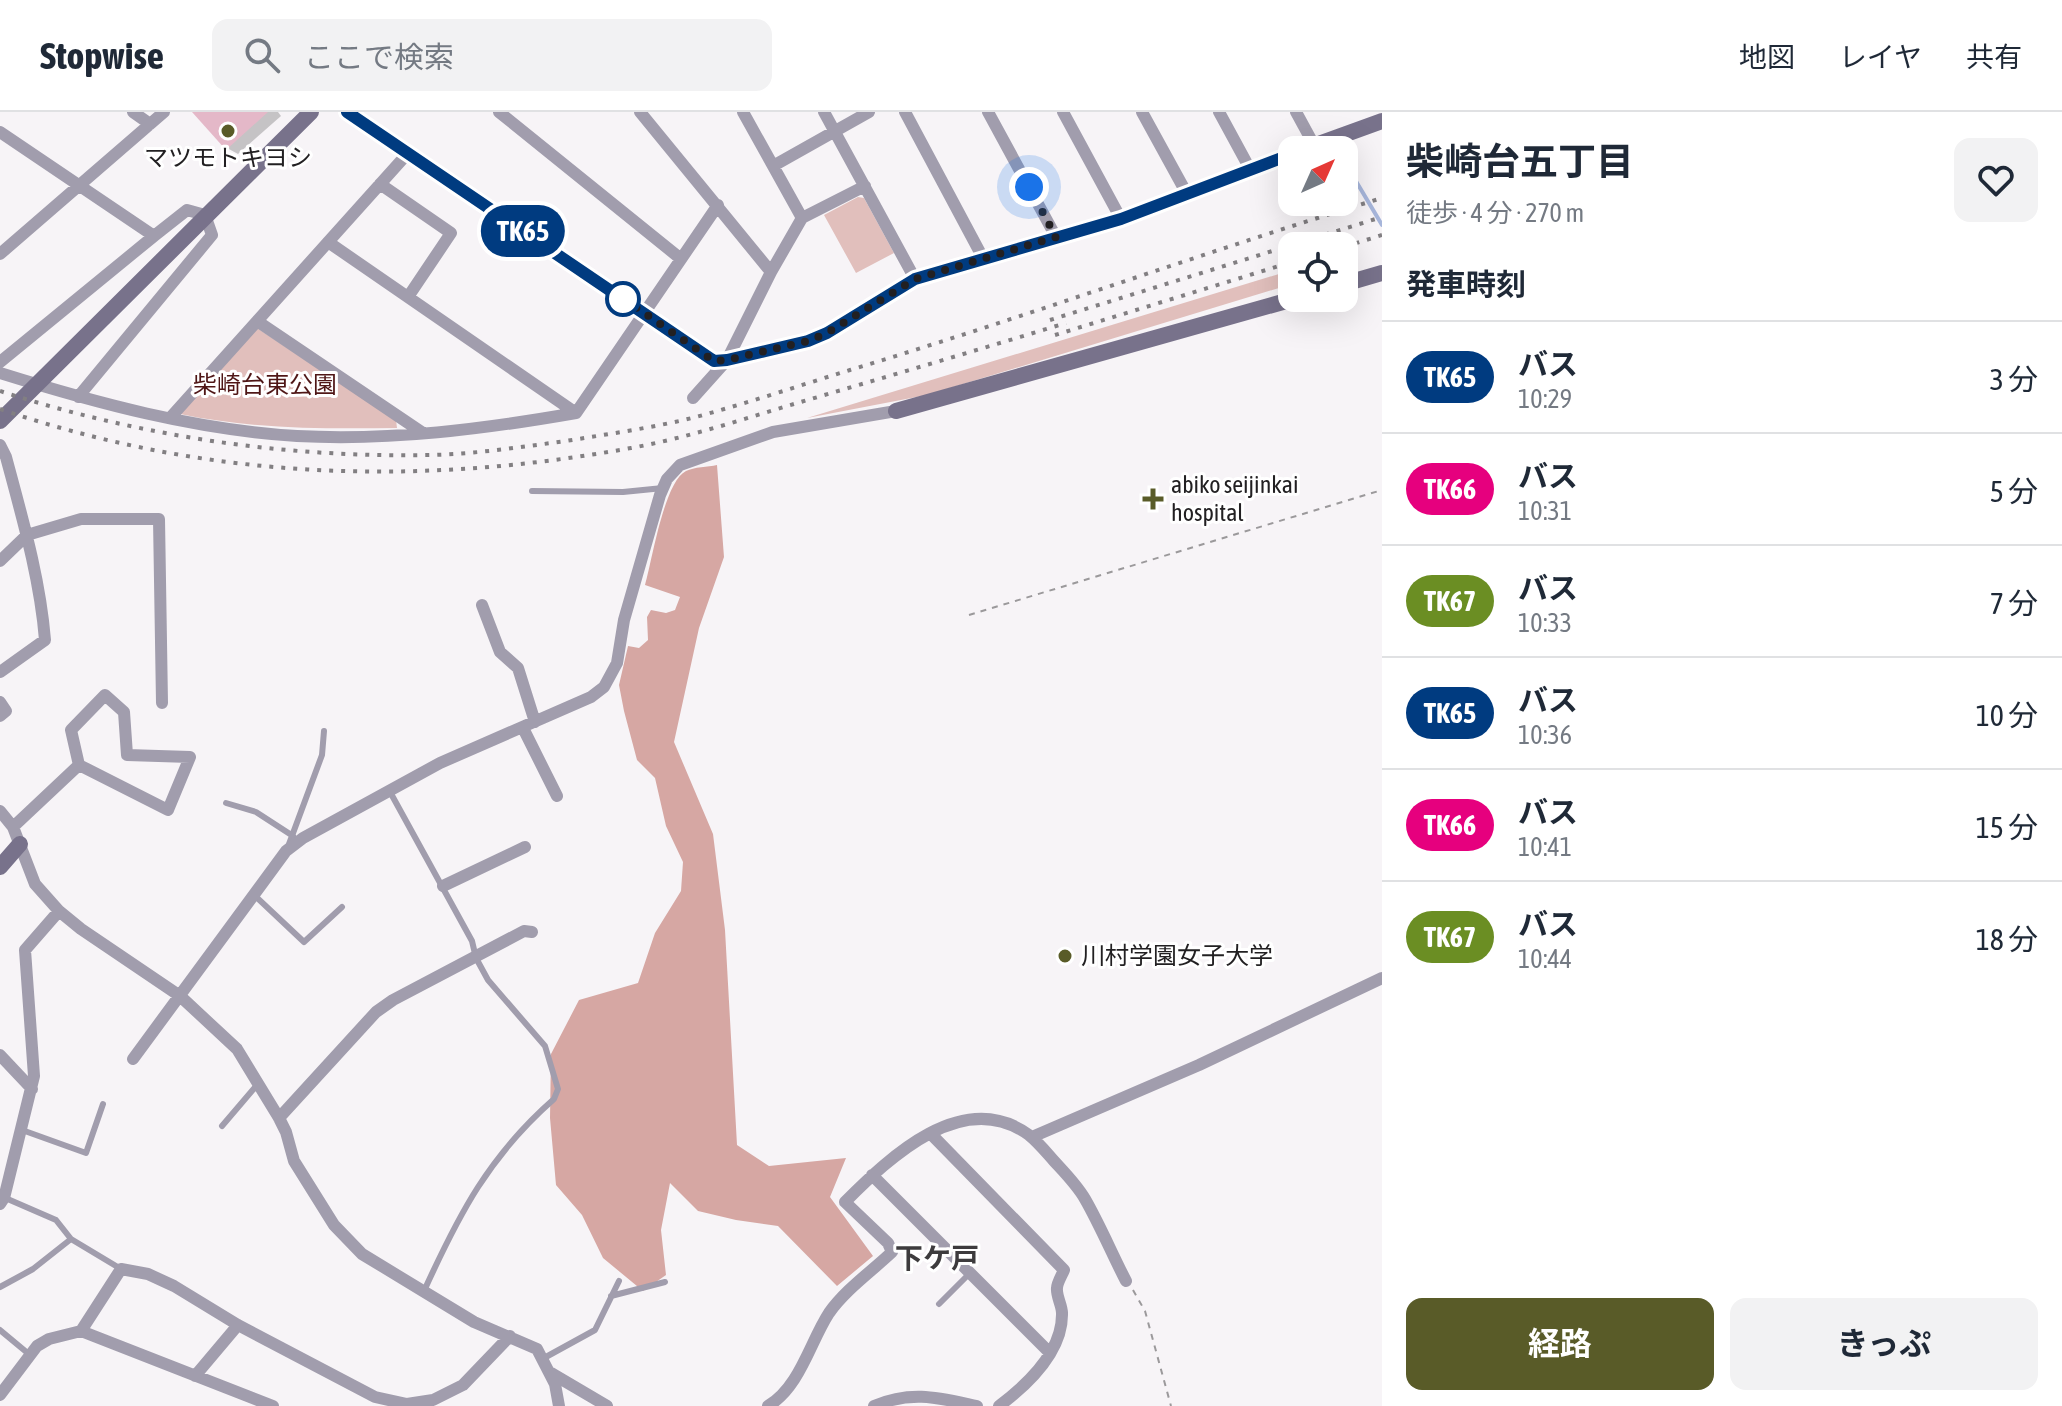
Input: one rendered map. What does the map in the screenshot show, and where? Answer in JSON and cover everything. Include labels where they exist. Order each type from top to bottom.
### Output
[{"type":"street","points":[[133,112],[150,124]]},
{"type":"street","points":[[0,254],[164,112]]},
{"type":"street","points":[[0,421],[311,112]]},
{"type":"street","points":[[347,112],[714,361],[808,341],[827,333],[915,279],[1121,219],[1278,159]]},
{"type":"street","points":[[499,112],[681,259]]},
{"type":"street","points":[[640,112],[771,272]]},
{"type":"street","points":[[743,112],[802,218]]},
{"type":"street","points":[[824,112],[915,279]]},
{"type":"street","points":[[773,166],[869,112]]},
{"type":"street","points":[[905,112],[983,258]]},
{"type":"street","points":[[988,112],[1056,237]]},
{"type":"street","points":[[1063,112],[1121,219]]},
{"type":"street","points":[[1142,112],[1187,194]]},
{"type":"street","points":[[1219,112],[1250,169]]},
{"type":"street","points":[[1296,112],[1304,136]]},
{"type":"street","points":[[1341,136],[1382,121]]},
{"type":"street","points":[[0,132],[154,236]]},
{"type":"street","points":[[170,418],[408,153]]},
{"type":"street","points":[[380,184],[451,233],[408,297]]},
{"type":"street","points":[[693,398],[727,360],[802,218],[865,186]]},
{"type":"street","points":[[0,373],[78,397],[170,418],[297,436],[425,434],[576,413],[718,205]]},
{"type":"street","points":[[0,362],[187,210],[205,215]]},
{"type":"street","points":[[78,397],[212,235],[205,215]]},
{"type":"street","points":[[328,242],[576,413]]},
{"type":"street","points":[[1358,280],[1382,273]]},
{"type":"street","points":[[133,1059],[286,851],[303,838],[440,763],[591,697],[604,687],[617,663],[624,620],[663,488],[672,471],[680,465],[773,432],[896,411],[1278,303]]},
{"type":"street","points":[[257,321],[425,434]]},
{"type":"street","points":[[0,672],[45,640],[43,609],[27,535],[2,454]]},
{"type":"street","points":[[0,561],[27,535],[81,519],[159,519],[162,703]]},
{"type":"street","points":[[482,605],[500,652],[518,668],[535,722]]},
{"type":"street","points":[[105,695],[124,712],[127,755],[190,757],[168,810],[79,765],[71,730],[105,695]]},
{"type":"street","points":[[0,702],[6,711],[0,716]]},
{"type":"street","points":[[523,728],[557,796]]},
{"type":"street","points":[[13,827],[79,765]]},
{"type":"street","points":[[0,811],[13,827],[35,884],[59,911],[180,996],[237,1049],[260,1082],[286,1132],[294,1161],[334,1225],[362,1254],[424,1292],[474,1322],[529,1343],[544,1358],[559,1406]]},
{"type":"street","points":[[0,867],[20,844]]},
{"type":"street","points":[[443,886],[525,847]]},
{"type":"street","points":[[1,1199],[22,1130],[34,1076],[25,950],[59,911]]},
{"type":"street","points":[[279,1118],[376,1012],[524,931],[532,932]]},
{"type":"street","points":[[1032,1137],[1199,1065],[1382,978]]},
{"type":"street","points":[[0,1055],[32,1089]]},
{"type":"street","points":[[768,1406],[792,1380],[830,1311],[892,1252],[888,1243],[845,1202],[890,1158],[930,1133],[971,1117],[1009,1124],[1032,1137],[1084,1198],[1126,1281]]},
{"type":"street","points":[[930,1133],[1064,1270],[1057,1288],[1063,1311],[1062,1321],[1049,1352],[1027,1383],[999,1406]]},
{"type":"street","points":[[872,1175],[1049,1352]]},
{"type":"street","points":[[81,1331],[121,1269],[148,1274],[375,1397],[407,1405],[433,1400],[463,1385],[510,1336]]},
{"type":"street","points":[[195,1376],[238,1325]]},
{"type":"street","points":[[0,1395],[37,1346],[49,1339],[81,1331],[273,1406]]},
{"type":"street","points":[[550,1373],[607,1406]]},
{"type":"street","points":[[874,1406],[891,1399],[924,1395],[977,1406]]},
{"type":"lane","points":[[532,491],[623,492],[663,488]]},
{"type":"lane","points":[[286,851],[322,755],[324,731]]},
{"type":"lane","points":[[389,790],[472,941],[476,958],[488,980],[545,1046],[558,1089],[554,1099],[506,1145],[470,1199],[452,1229],[424,1292]]},
{"type":"lane","points":[[226,803],[256,812],[293,836]]},
{"type":"lane","points":[[254,895],[304,942],[342,907]]},
{"type":"lane","points":[[222,1126],[260,1082]]},
{"type":"lane","points":[[22,1130],[86,1153],[103,1104]]},
{"type":"lane","points":[[1,1199],[56,1220],[71,1239],[121,1269]]},
{"type":"lane","points":[[0,1287],[33,1269],[71,1239]]},
{"type":"lane","points":[[939,1304],[970,1273]]},
{"type":"lane","points":[[544,1358],[595,1330],[619,1281]]},
{"type":"lane","points":[[611,1296],[665,1282]]},
{"type":"lane","points":[[0,1330],[30,1355]]},
{"type":"path","points":[[969,615],[1382,490]]},
{"type":"path","points":[[1126,1281],[1145,1311],[1171,1406]]},
{"type":"green space","points":[[858,197],[864,198],[894,253],[856,273],[824,215]]},
{"type":"green space","points":[[1278,274],[1278,288],[927,395],[807,418]]},
{"type":"green space","name":"柴崎台東公園","points":[[257,328],[396,420],[397,428],[261,425],[180,414]]},
{"type":"shaded area","points":[[717,465],[724,557],[699,628],[674,742],[713,834],[725,930],[737,1145],[769,1166],[846,1158],[830,1197],[873,1256],[837,1286],[778,1226],[698,1211],[670,1183],[661,1230],[666,1275],[643,1291],[603,1258],[582,1215],[556,1185],[550,1118],[551,1054],[579,1000],[638,983],[655,933],[681,891],[683,862],[666,826],[655,778],[637,760],[619,685],[628,646],[639,648],[648,640],[647,617],[651,610],[666,613],[675,610],[680,597],[645,585],[671,490],[686,471]]},
{"type":"building","name":"マツモトキヨシ","points":[[192,112],[268,112],[226,150]]},
{"type":"waterway","points":[[1358,185],[1382,225]]},
{"type":"railway","points":[[0,391],[52,407],[159,432],[321,453],[430,455],[566,441],[661,425],[732,407],[1382,198]]},
{"type":"railway","points":[[1050,320],[1382,217]]},
{"type":"railway","points":[[1358,243],[1382,235]]},
{"type":"railway","points":[[1055,335],[1278,266]]},
{"type":"railway","points":[[0,409],[78,433],[156,451],[234,463],[313,470],[392,472],[471,468],[551,460],[677,438],[1066,323]]},
{"type":"bus line","name":"TK65","points":[[347,112],[714,361],[808,341],[827,333],[915,279],[1121,219],[1278,159]]},
{"type":"place","name":"マツモトキヨシ","points":[[228,131]]},
{"type":"place","name":"abiko seijinkai hospital","points":[[1153,499]]},
{"type":"place","name":"川村学園女子大学","points":[[1065,956]]},
{"type":"district","name":"下ケ戸","points":[[937,1258]]},
{"type":"route","points":[[623,299],[618,295],[714,361],[808,341],[827,333],[915,279],[1056,237],[1029,187]]}]
